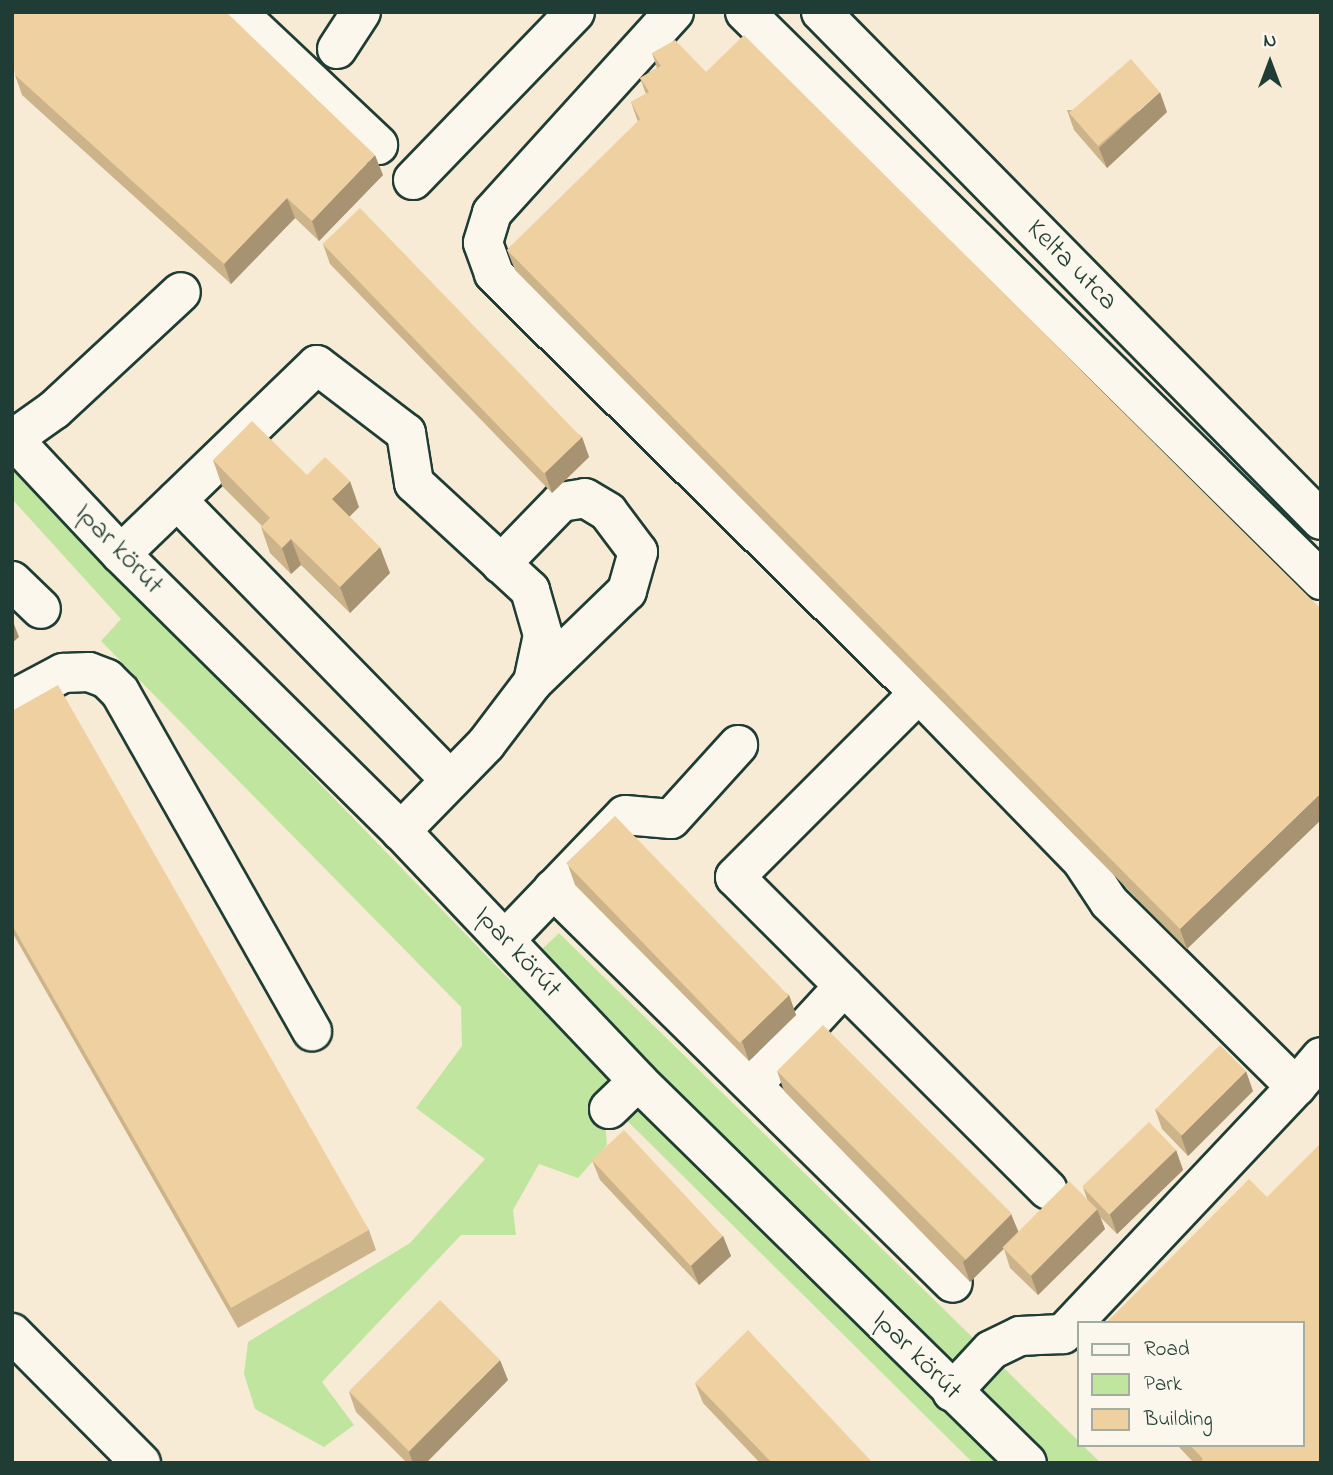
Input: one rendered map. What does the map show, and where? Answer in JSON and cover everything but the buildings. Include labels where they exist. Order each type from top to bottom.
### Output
[{"type":"street","points":[[237,12],[378,145]]},
{"type":"street","points":[[337,49],[361,12]]},
{"type":"street","points":[[413,180],[575,12]]},
{"type":"street","points":[[674,12],[492,213],[483,243],[494,274],[919,693],[1082,861],[1108,902],[1296,1087]]},
{"type":"street","points":[[746,12],[1321,580]]},
{"type":"street","name":"Kelta utca","points":[[821,12],[1321,520]]},
{"type":"street","points":[[13,438],[54,410],[181,292]]},
{"type":"street","points":[[121,554],[317,365],[406,432],[414,483],[530,590],[543,635],[533,682]]},
{"type":"street","name":"Ipar körút","points":[[13,438],[121,554],[401,831],[638,1081],[1027,1463]]},
{"type":"street","points":[[401,831],[486,744],[533,682],[627,591],[638,552],[608,512],[585,498],[561,502],[501,564]]},
{"type":"street","points":[[177,500],[450,780]]},
{"type":"street","points":[[12,580],[41,609]]},
{"type":"street","points":[[12,700],[63,673],[89,672],[107,679],[120,692],[312,1032]]},
{"type":"street","points":[[919,693],[735,877],[1048,1190]]},
{"type":"street","points":[[505,940],[625,815],[671,819],[738,746]]},
{"type":"street","points":[[552,889],[953,1283]]},
{"type":"street","points":[[753,1085],[845,986]]},
{"type":"street","points":[[952,1392],[991,1350],[1020,1336],[1063,1334],[1296,1087],[1321,1057]]},
{"type":"street","points":[[609,1109],[638,1081]]},
{"type":"street","points":[[12,1332],[141,1463]]},
{"type":"shaded area","points":[[12,12],[1321,12],[1321,1463],[1101,1463],[1085,1447],[1305,1447],[1305,1321],[1078,1321],[1078,1441],[559,933],[498,993],[973,1463],[12,1463]]},
{"type":"green space","points":[[12,466],[510,980],[559,933],[1078,1441],[1078,1447],[1085,1447],[1101,1463],[973,1463],[603,1097],[607,1145],[578,1178],[539,1164],[513,1210],[516,1235],[461,1235],[322,1382],[354,1425],[324,1447],[255,1409],[244,1374],[248,1342],[410,1243],[485,1159],[416,1108],[462,1046],[461,1007],[101,641],[121,619],[12,499]]}]
